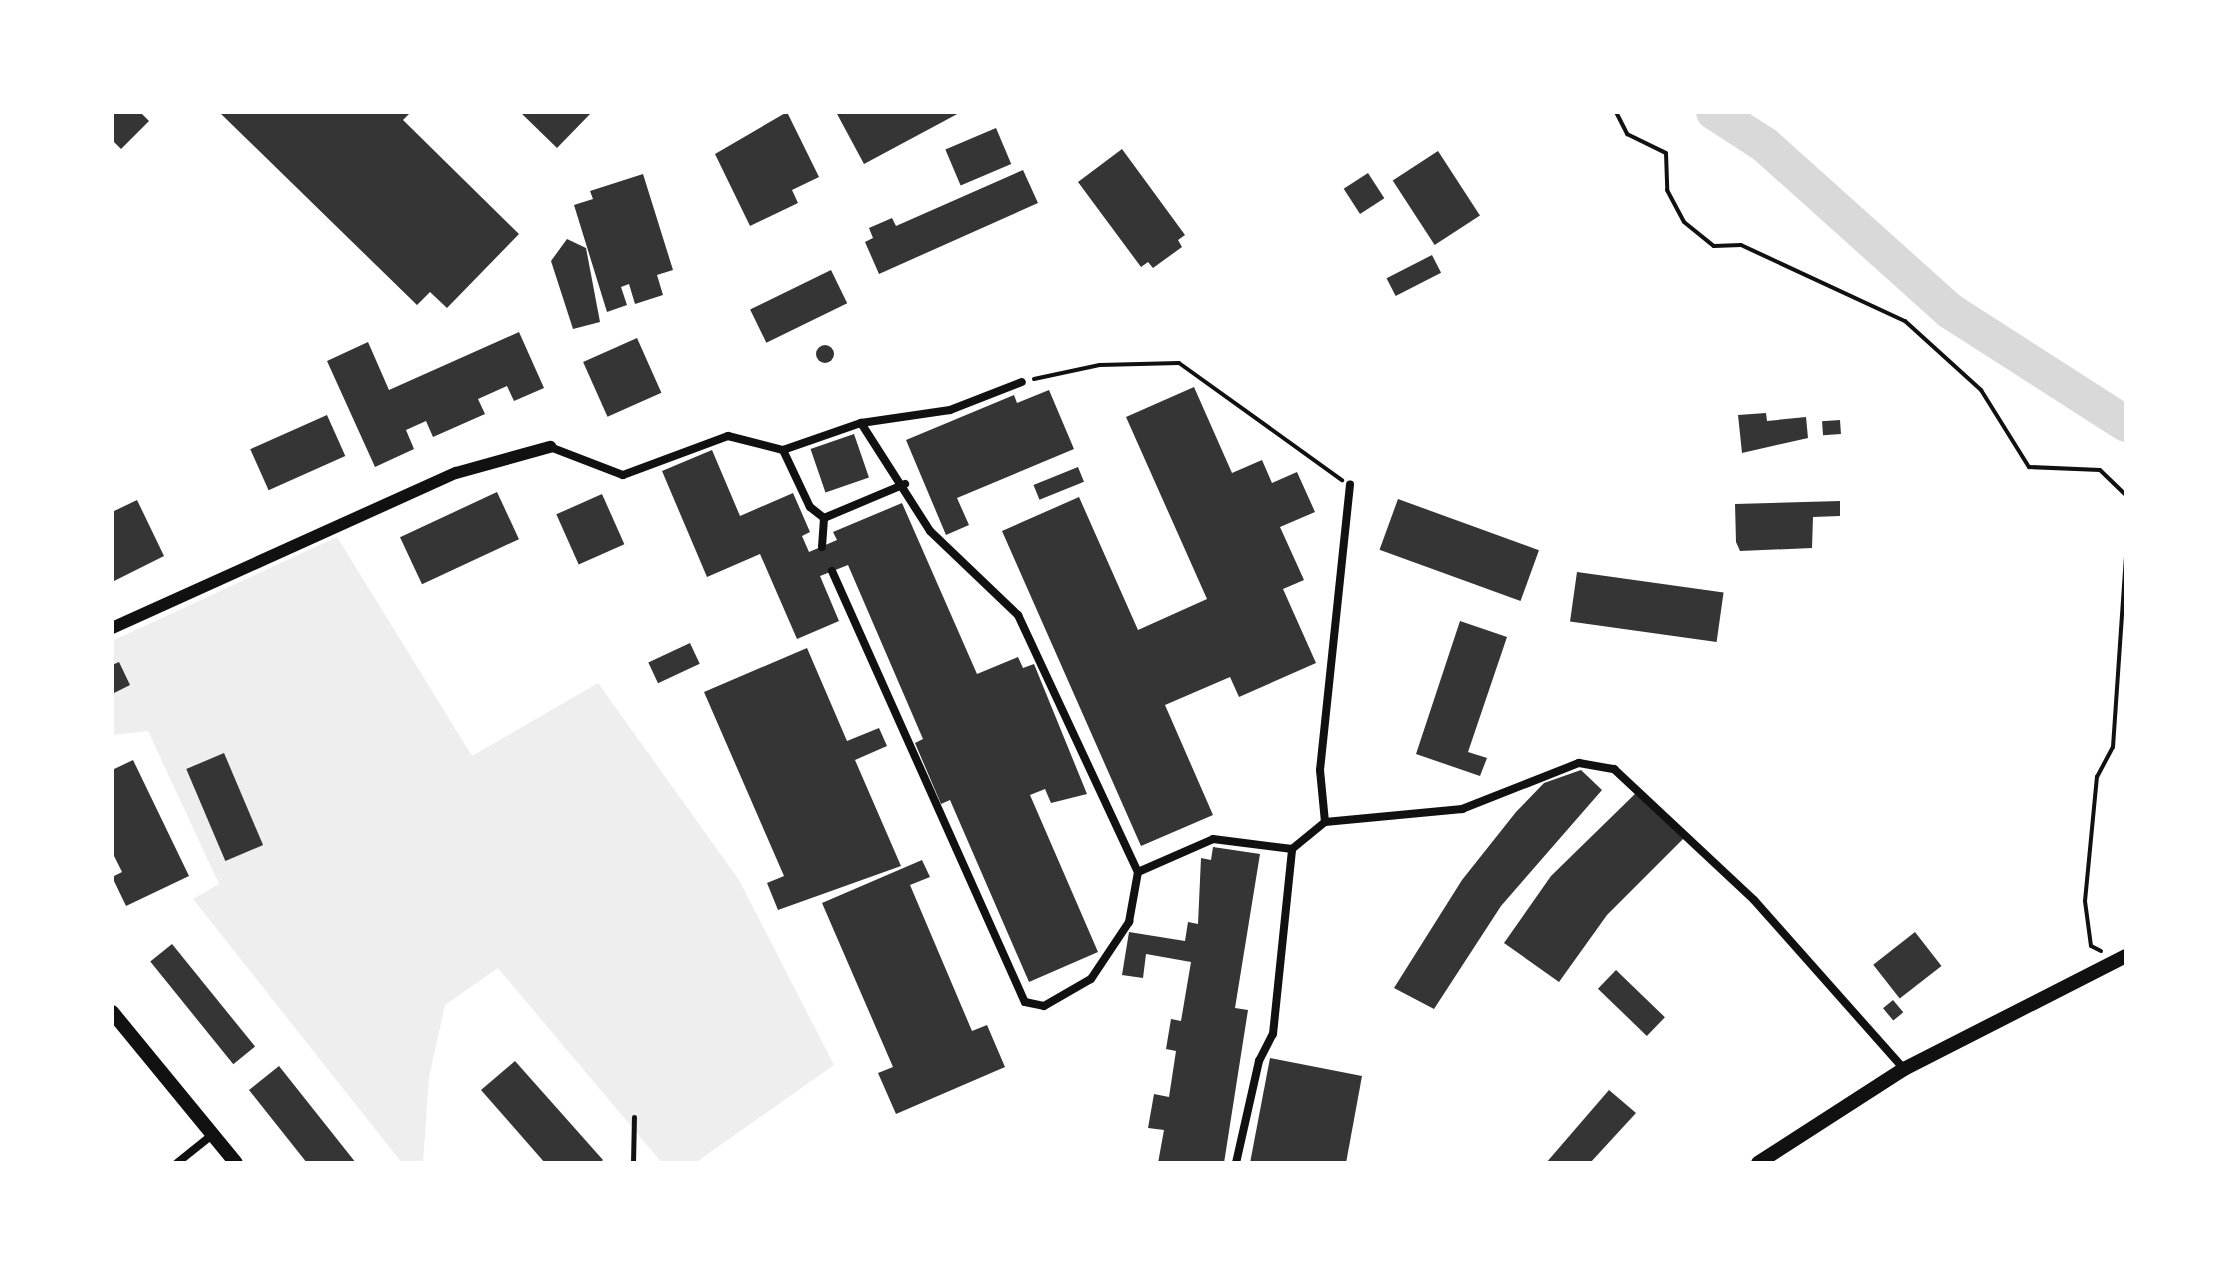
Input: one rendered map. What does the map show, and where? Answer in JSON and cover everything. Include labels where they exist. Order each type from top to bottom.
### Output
[{"type":"main road","points":[[1758,1163],[1904,1069],[2122,957]]},
{"type":"main road","points":[[112,1012],[236,1163]]},
{"type":"street","points":[[112,628],[456,473],[550,447],[623,475],[728,436],[783,450],[861,423],[950,410],[1022,382]]},
{"type":"street","points":[[832,571],[1025,1002],[1044,1006],[1091,979],[1129,922],[1138,872],[1018,615],[930,531],[905,484],[861,423]]},
{"type":"street","points":[[783,450],[810,507],[824,518]]},
{"type":"street","points":[[824,518],[905,484]]},
{"type":"street","points":[[1325,822],[1320,770],[1350,485]]},
{"type":"street","points":[[822,547],[824,518]]},
{"type":"street","points":[[1236,1163],[1259,1061],[1273,1034],[1292,849],[1325,822],[1462,809],[1579,763],[1614,769],[1754,900],[1904,1069]]},
{"type":"street","points":[[1138,872],[1213,839],[1292,849]]},
{"type":"street","points":[[177,1163],[212,1135]]},
{"type":"lane","points":[[633,1163],[634,1117]]},
{"type":"path","points":[[1616,112],[1627,134],[1666,153],[1667,190],[1684,222],[1714,246],[1741,245],[1905,321],[1981,390],[2029,467],[2100,470],[2126,495]]},
{"type":"path","points":[[1022,382],[1100,365],[1179,363],[1350,485]]},
{"type":"path","points":[[2122,957],[2091,946],[2085,901],[2097,777],[2113,747],[2126,555]]},
{"type":"shaded area","points":[[337,537],[472,756],[598,683],[739,880],[834,1065],[695,1163],[662,1163],[498,968],[445,1005],[429,1077],[423,1163],[402,1163],[193,899],[219,884],[148,731],[112,735],[112,641]]},
{"type":"building","points":[[112,112],[140,112],[149,121],[121,149],[112,140]]},
{"type":"building","points":[[219,112],[411,112],[403,120],[519,234],[447,308],[430,292],[417,305]]},
{"type":"building","points":[[520,112],[592,112],[557,148]]},
{"type":"building","points":[[787,112],[819,177],[792,190],[798,203],[750,226],[715,154]]},
{"type":"building","points":[[836,112],[961,112],[864,164]]},
{"type":"building","points":[[996,128],[1011,164],[961,185],[945,149]]},
{"type":"building","points":[[1122,149],[1185,235],[1178,240],[1182,247],[1153,268],[1148,262],[1141,267],[1078,182]]},
{"type":"building","points":[[1438,151],[1480,216],[1435,245],[1393,180]]},
{"type":"building","points":[[1023,170],[1038,203],[879,274],[865,242],[873,238],[869,228],[892,218],[896,226]]},
{"type":"building","points":[[1368,173],[1384,198],[1360,214],[1344,189]]},
{"type":"building","points":[[643,174],[673,270],[657,275],[663,295],[635,304],[629,284],[621,287],[627,305],[607,312],[574,205],[593,199],[590,191]]},
{"type":"building","points":[[567,239],[586,248],[600,322],[573,329],[551,261]]},
{"type":"building","points":[[1432,255],[1441,273],[1396,296],[1387,278]]},
{"type":"building","points":[[831,270],[847,303],[766,343],[750,309]]},
{"type":"building","points":[[519,332],[544,388],[514,401],[507,386],[478,399],[485,414],[433,437],[426,421],[406,430],[414,449],[375,467],[327,361],[368,342],[389,390]]},
{"type":"building","points":[[637,338],[661,393],[608,417],[583,362]]},
{"type":"building","points":[[825,345],[834,354],[825,363],[816,354]]},
{"type":"building","points":[[1194,387],[1232,473],[1262,460],[1272,483],[1297,472],[1315,512],[1280,527],[1304,580],[1283,589],[1316,663],[1239,697],[1230,677],[1165,705],[1213,815],[1141,846],[1002,531],[1079,497],[1138,630],[1207,599],[1126,417]]},
{"type":"building","points":[[1049,390],[1074,449],[957,498],[969,525],[946,535],[906,440],[1014,395],[1017,403]]},
{"type":"building","points":[[1766,413],[1767,421],[1806,417],[1808,438],[1742,453],[1738,415]]},
{"type":"building","points":[[327,415],[345,456],[269,490],[250,449]]},
{"type":"building","points":[[1840,420],[1841,434],[1823,435],[1822,421]]},
{"type":"building","points":[[854,434],[869,477],[825,492],[811,449]]},
{"type":"building","points":[[712,450],[740,516],[793,493],[810,532],[802,536],[809,552],[837,540],[833,532],[902,503],[977,674],[1018,657],[1023,668],[1034,664],[1087,794],[1051,803],[1045,789],[1030,795],[1098,952],[1029,982],[950,800],[941,804],[915,743],[923,739],[848,565],[820,576],[839,621],[797,639],[760,554],[707,577],[662,471]]},
{"type":"building","points":[[1078,467],[1084,482],[1039,500],[1033,485]]},
{"type":"building","points":[[497,492],[519,539],[422,584],[400,537]]},
{"type":"building","points":[[602,494],[624,544],[579,565],[556,514]]},
{"type":"building","points":[[1398,499],[1539,550],[1520,601],[1380,550]]},
{"type":"building","points":[[137,500],[164,556],[112,582],[112,512]]},
{"type":"building","points":[[1840,501],[1840,516],[1813,517],[1812,548],[1740,551],[1736,542],[1735,504]]},
{"type":"building","points":[[1577,572],[1724,593],[1717,642],[1570,622]]},
{"type":"building","points":[[1460,621],[1507,637],[1468,752],[1487,758],[1480,776],[1416,754]]},
{"type":"building","points":[[690,643],[700,664],[658,683],[648,662]]},
{"type":"building","points":[[807,648],[847,741],[879,728],[887,746],[855,760],[901,866],[778,910],[767,883],[784,876],[704,692]]},
{"type":"building","points":[[119,662],[130,685],[112,694],[112,665]]},
{"type":"building","points":[[224,753],[263,845],[225,861],[186,769]]},
{"type":"building","points":[[133,760],[189,876],[126,906],[112,877],[122,872],[112,852],[112,770]]},
{"type":"building","points":[[1581,770],[1602,790],[1501,906],[1434,1009],[1394,988],[1462,880],[1516,812],[1544,783]]},
{"type":"building","points":[[1637,792],[1686,836],[1607,915],[1559,982],[1504,943],[1551,876]]},
{"type":"building","points":[[1213,847],[1260,854],[1235,1008],[1248,1010],[1224,1163],[1158,1163],[1164,1130],[1148,1128],[1154,1094],[1169,1097],[1176,1051],[1166,1049],[1171,1019],[1181,1021],[1191,962],[1146,954],[1143,978],[1122,975],[1129,932],[1185,941],[1188,922],[1198,924],[1201,858],[1211,860]]},
{"type":"building","points":[[922,860],[930,877],[910,885],[972,1031],[987,1025],[1005,1067],[896,1114],[878,1073],[893,1067],[822,903]]},
{"type":"building","points":[[1915,932],[1941,966],[1900,999],[1873,965]]},
{"type":"building","points":[[172,944],[255,1047],[233,1064],[150,962]]},
{"type":"building","points":[[1616,970],[1665,1017],[1647,1036],[1598,989]]},
{"type":"building","points":[[1893,1000],[1903,1012],[1893,1021],[1883,1008]]},
{"type":"building","points":[[1270,1058],[1362,1076],[1346,1163],[1250,1163]]},
{"type":"building","points":[[515,1061],[603,1160],[600,1163],[545,1163],[481,1090]]},
{"type":"building","points":[[279,1066],[356,1163],[307,1163],[249,1090]]},
{"type":"building","points":[[1609,1090],[1636,1113],[1590,1163],[1546,1163]]},
{"type":"waterway","points":[[1714,112],[1765,145],[1950,311],[2126,424]]}]
